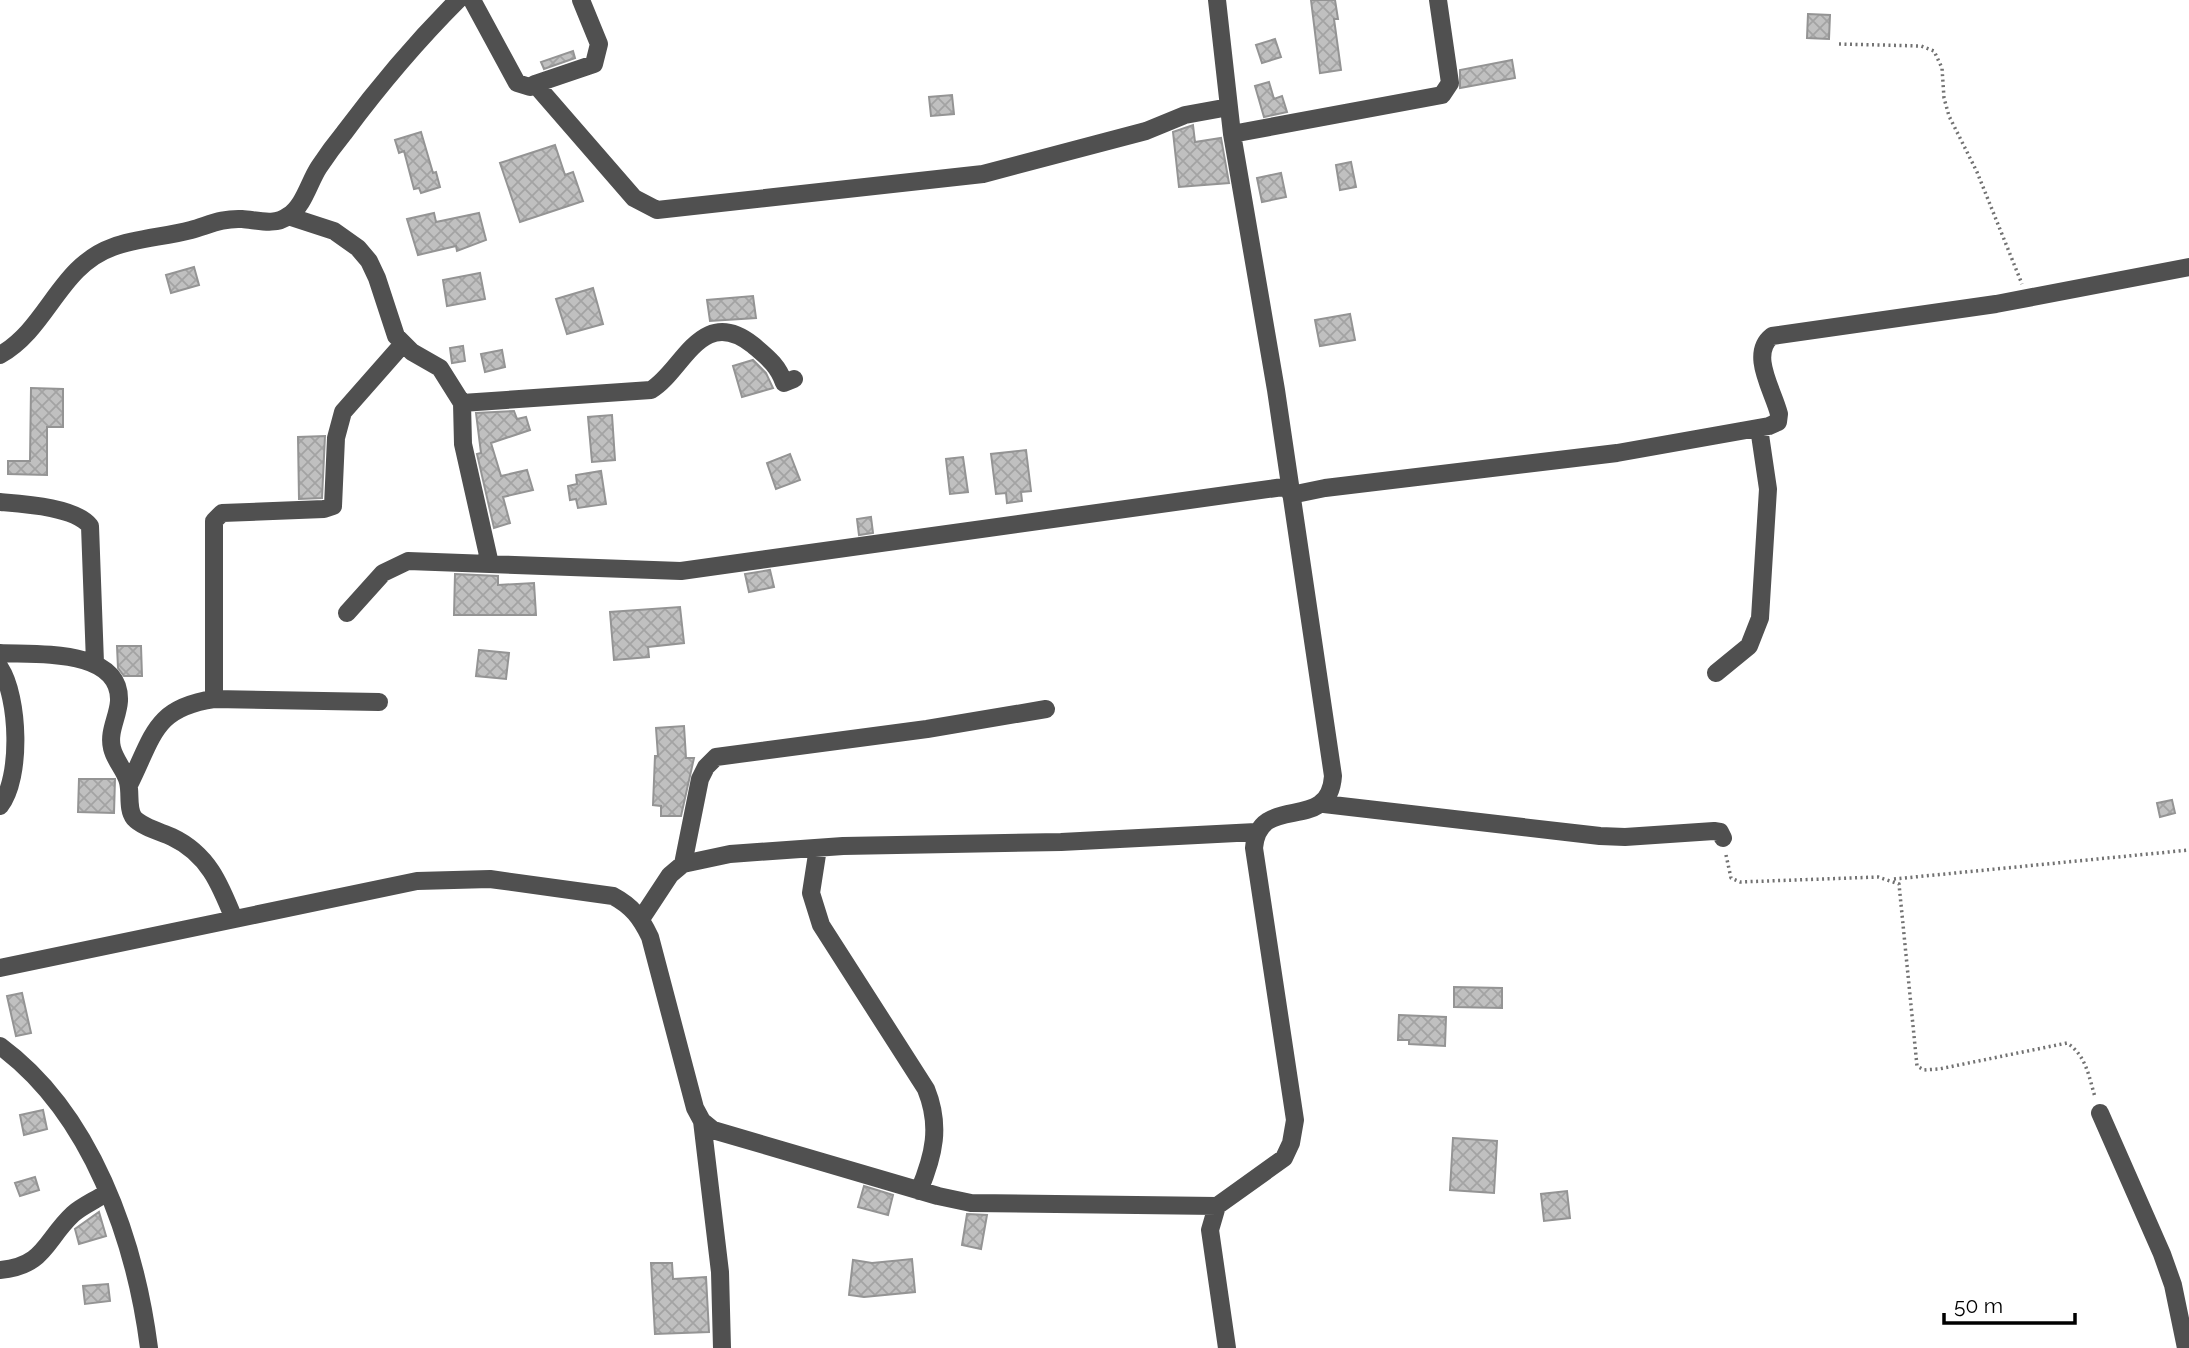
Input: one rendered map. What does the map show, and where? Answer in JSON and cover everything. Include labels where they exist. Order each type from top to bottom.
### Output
[{"type":"street","points":[[0,355],[16,346],[31,330],[73,271],[95,254],[116,246],[192,230],[221,219],[277,221],[288,216],[298,207],[318,169],[344,133],[434,23],[458,0]]},
{"type":"street","points":[[472,0],[510,74],[517,83],[530,88],[594,64],[598,57],[598,44],[581,0]]},
{"type":"street","points":[[1217,0],[1232,134],[1333,776],[1332,793],[1324,804]]},
{"type":"street","points":[[1232,134],[1442,95],[1448,90],[1450,83],[1438,0]]},
{"type":"street","points":[[535,84],[634,198],[657,210],[983,174],[1146,131],[1185,115],[1229,107]]},
{"type":"street","points":[[288,216],[334,231],[358,248],[369,261],[396,336],[402,345],[440,368],[462,403],[463,444],[490,564]]},
{"type":"street","points":[[347,613],[363,592],[394,565],[429,559],[681,571],[1290,490],[1617,453],[1759,428],[1778,422],[1776,402],[1760,355],[1765,342],[1772,336],[2028,298],[2189,267]]},
{"type":"street","points":[[462,403],[651,390],[659,385],[697,341],[728,334],[746,340],[773,361],[784,383],[794,379]]},
{"type":"street","points":[[214,699],[214,521],[222,513],[324,509],[332,506],[336,438],[343,412],[402,345]]},
{"type":"street","points":[[1716,673],[1749,646],[1760,618],[1768,489],[1759,428]]},
{"type":"street","points":[[0,502],[35,505],[77,516],[90,526],[95,663]]},
{"type":"street","points":[[0,653],[95,663],[108,672],[116,685],[119,701],[111,734],[112,748],[129,785],[131,811],[135,819],[186,844],[200,855],[214,872],[234,919]]},
{"type":"street","points":[[0,668],[10,691],[15,748],[8,790],[0,806]]},
{"type":"street","points":[[129,785],[164,718],[174,709],[192,702],[214,699],[379,702]]},
{"type":"street","points":[[683,864],[700,779],[716,757],[927,729],[1046,709]]},
{"type":"street","points":[[702,1121],[713,1130],[729,1136],[919,1191],[971,1203],[1217,1206],[1284,1157],[1291,1143],[1295,1120],[1254,848],[1256,832],[1267,821],[1324,804],[1600,836],[1625,838],[1714,831],[1720,832],[1724,838]]},
{"type":"street","points":[[641,919],[670,875],[683,864],[730,855],[818,848],[1061,842],[1256,832]]},
{"type":"street","points":[[818,848],[811,893],[821,925],[926,1089],[934,1109],[935,1149],[919,1191]]},
{"type":"street","points":[[0,968],[417,881],[490,879],[613,897],[626,904],[641,919],[650,937],[695,1108],[702,1121],[720,1272],[722,1348]]},
{"type":"street","points":[[0,1046],[40,1080],[63,1108],[106,1193],[137,1280],[149,1348]]},
{"type":"street","points":[[2100,1113],[2162,1254],[2173,1285],[2186,1348]]},
{"type":"street","points":[[0,1270],[25,1266],[32,1262],[73,1214],[106,1193]]},
{"type":"street","points":[[1217,1206],[1210,1230],[1227,1348]]},
{"type":"path","points":[[1839,44],[1921,46],[1934,51],[1942,68],[1944,98],[1949,116],[1977,172],[2028,298]]},
{"type":"path","points":[[1724,838],[1731,878],[1740,882],[1878,877],[1892,879],[2189,849]]},
{"type":"path","points":[[1892,879],[1899,884],[1902,897],[1917,1066],[1924,1070],[1939,1069],[2067,1043],[2077,1050],[2084,1062],[2100,1113]]},
{"type":"building","points":[[1311,0],[1335,0],[1338,19],[1334,19],[1341,70],[1320,73]]},
{"type":"building","points":[[1808,14],[1830,15],[1829,39],[1807,38]]},
{"type":"building","points":[[1275,39],[1281,57],[1262,63],[1256,45]]},
{"type":"building","points":[[573,51],[575,58],[544,69],[541,62]]},
{"type":"building","points":[[1512,60],[1515,78],[1460,88],[1460,70]]},
{"type":"building","points":[[1269,82],[1274,99],[1282,96],[1287,112],[1264,117],[1255,86]]},
{"type":"building","points":[[952,95],[954,114],[931,116],[929,97]]},
{"type":"building","points":[[1193,125],[1195,142],[1221,138],[1229,183],[1179,187],[1173,132]]},
{"type":"building","points":[[421,132],[440,187],[421,193],[419,188],[414,189],[404,151],[399,153],[395,140]]},
{"type":"building","points":[[555,145],[565,175],[573,172],[583,201],[520,222],[500,163]]},
{"type":"building","points":[[1351,162],[1356,187],[1340,190],[1336,165]]},
{"type":"building","points":[[1281,173],[1286,197],[1262,202],[1257,178]]},
{"type":"building","points":[[434,213],[436,222],[479,213],[486,240],[457,251],[456,246],[418,255],[407,219]]},
{"type":"building","points":[[194,267],[199,285],[171,293],[166,275]]},
{"type":"building","points":[[480,273],[485,299],[447,306],[443,280]]},
{"type":"building","points":[[593,288],[603,324],[567,334],[556,299]]},
{"type":"building","points":[[753,296],[756,318],[710,321],[707,300]]},
{"type":"building","points":[[1350,314],[1355,340],[1320,346],[1315,320]]},
{"type":"building","points":[[463,346],[465,361],[452,363],[450,348]]},
{"type":"building","points":[[502,350],[505,367],[485,372],[481,354]]},
{"type":"building","points":[[753,360],[766,373],[773,388],[742,397],[733,366]]},
{"type":"building","points":[[31,388],[63,389],[63,427],[47,427],[47,475],[8,474],[8,461],[30,461]]},
{"type":"building","points":[[514,411],[517,419],[526,417],[530,430],[491,443],[501,476],[527,470],[533,490],[503,497],[510,523],[494,528],[477,454],[481,453],[476,413]]},
{"type":"building","points":[[612,415],[615,460],[592,462],[588,417]]},
{"type":"building","points":[[325,436],[322,498],[299,499],[298,437]]},
{"type":"building","points":[[1026,450],[1031,491],[1021,492],[1022,501],[1007,503],[1006,493],[996,494],[991,454]]},
{"type":"building","points":[[790,454],[800,480],[776,489],[767,463]]},
{"type":"building","points":[[963,457],[968,492],[950,494],[946,459]]},
{"type":"building","points":[[601,471],[606,504],[578,508],[576,499],[570,500],[568,486],[577,484],[576,475]]},
{"type":"building","points":[[871,517],[873,533],[859,535],[857,519]]},
{"type":"building","points":[[770,570],[774,587],[749,592],[745,574]]},
{"type":"building","points":[[455,574],[498,576],[498,585],[534,583],[536,615],[454,615]]},
{"type":"building","points":[[680,607],[684,643],[648,647],[649,657],[614,660],[610,612]]},
{"type":"building","points":[[117,646],[141,646],[142,676],[124,676],[118,668]]},
{"type":"building","points":[[479,650],[509,653],[506,679],[476,676]]},
{"type":"building","points":[[684,726],[686,758],[694,758],[681,816],[661,816],[661,806],[653,805],[655,756],[658,756],[656,728]]},
{"type":"building","points":[[79,779],[115,779],[114,813],[78,812]]},
{"type":"building","points":[[2172,800],[2175,813],[2160,817],[2157,803]]},
{"type":"building","points":[[1454,987],[1502,988],[1502,1008],[1454,1007]]},
{"type":"building","points":[[22,993],[31,1033],[16,1036],[7,996]]},
{"type":"building","points":[[1399,1015],[1446,1017],[1445,1046],[1409,1044],[1409,1040],[1398,1040]]},
{"type":"building","points":[[43,1110],[47,1129],[24,1135],[20,1115]]},
{"type":"building","points":[[1453,1138],[1497,1141],[1494,1193],[1450,1190]]},
{"type":"building","points":[[35,1177],[39,1190],[20,1196],[15,1183]]},
{"type":"building","points":[[864,1186],[893,1195],[888,1215],[858,1207]]},
{"type":"building","points":[[1567,1191],[1570,1218],[1544,1221],[1541,1194]]},
{"type":"building","points":[[99,1212],[106,1236],[79,1244],[75,1229]]},
{"type":"building","points":[[967,1214],[987,1215],[981,1249],[962,1245]]},
{"type":"building","points":[[912,1259],[915,1292],[864,1297],[849,1295],[853,1260],[872,1263]]},
{"type":"building","points":[[651,1263],[672,1263],[673,1279],[706,1277],[709,1332],[655,1334]]},
{"type":"building","points":[[108,1284],[110,1301],[85,1304],[83,1286]]}]
